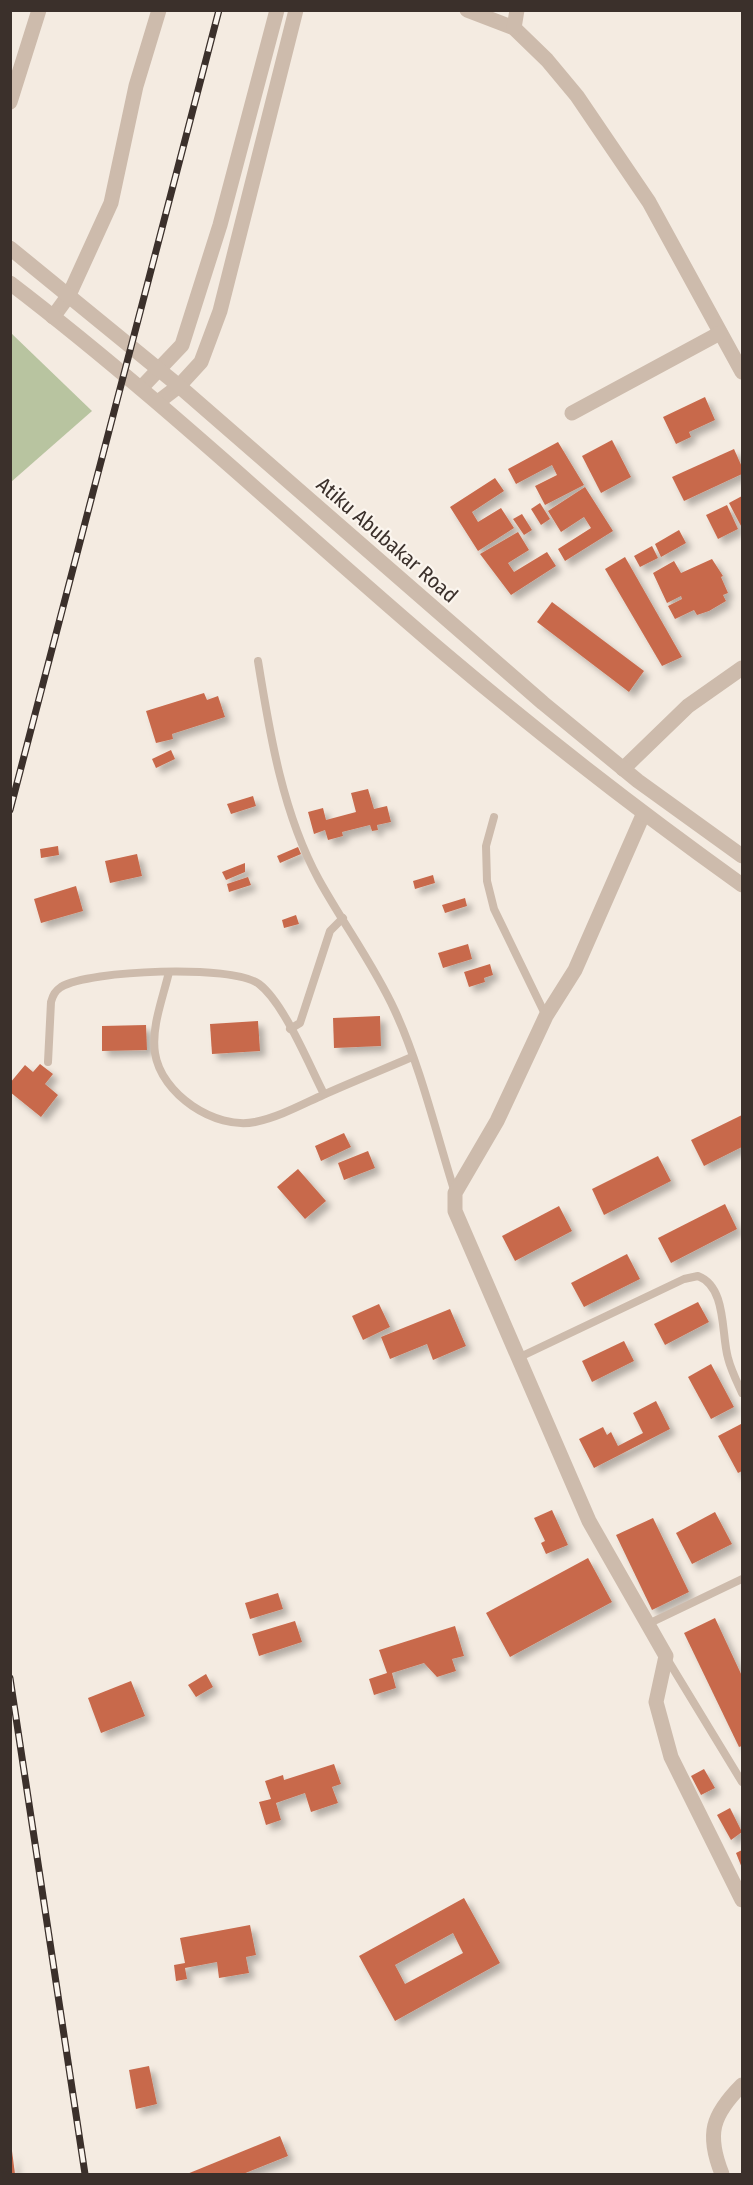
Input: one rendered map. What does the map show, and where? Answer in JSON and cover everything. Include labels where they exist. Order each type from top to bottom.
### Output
[{"type":"street","points":[[10,102],[39,10]]},
{"type":"street","points":[[53,317],[69,295],[111,202],[136,86],[159,10]]},
{"type":"street","points":[[141,388],[182,345],[196,307],[277,10]]},
{"type":"street","points":[[158,402],[179,386],[201,362],[220,311],[296,10]]},
{"type":"street","points":[[467,10],[514,28],[547,60],[620,156],[649,202],[742,372]]},
{"type":"street","points":[[514,28],[517,10]]},
{"type":"street","name":"Atiku Abubakar Road","points":[[10,248],[179,386],[624,769],[742,856]]},
{"type":"street","points":[[10,283],[158,402],[446,655],[643,815],[742,885]]},
{"type":"street","points":[[572,413],[720,333]]},
{"type":"street","points":[[624,769],[688,706],[742,668]]},
{"type":"street","points":[[643,815],[575,970],[546,1016],[497,1121],[455,1193],[455,1211],[589,1521],[666,1656],[656,1701],[670,1757],[742,1900]]},
{"type":"street","points":[[722,2175],[712,2136],[714,2124],[720,2111],[742,2085]]},
{"type":"lane","points":[[258,661],[268,727],[298,834],[319,880],[375,969],[397,1013],[455,1193]]},
{"type":"lane","points":[[494,817],[486,846],[487,881],[494,909],[546,1016]]},
{"type":"lane","points":[[290,1029],[300,1023],[330,931],[343,918]]},
{"type":"lane","points":[[169,972],[154,1033],[155,1055],[178,1096],[206,1114],[231,1123],[253,1122],[280,1115],[324,1094],[412,1058]]},
{"type":"lane","points":[[48,1062],[51,1002],[54,993],[61,987],[88,979],[169,972],[207,972],[248,978],[260,985],[273,999],[324,1094]]},
{"type":"lane","points":[[520,1357],[684,1280],[698,1276],[706,1280],[714,1292],[722,1315],[727,1356],[742,1393]]},
{"type":"lane","points":[[648,1624],[742,1579]]},
{"type":"lane","points":[[666,1656],[740,1771],[742,1782]]},
{"type":"green space","points":[[11,333],[92,411],[10,482]]},
{"type":"building","points":[[705,397],[715,420],[689,432],[691,437],[676,444],[663,417]]},
{"type":"building","points":[[612,440],[631,477],[601,493],[582,456]]},
{"type":"building","points":[[558,442],[584,485],[545,505],[535,486],[557,475],[552,465],[516,484],[508,469]]},
{"type":"building","points":[[734,449],[742,467],[742,474],[684,501],[672,477]]},
{"type":"building","points":[[495,478],[504,491],[472,512],[478,522],[501,508],[514,528],[478,551],[450,507]]},
{"type":"building","points":[[585,487],[613,531],[565,561],[558,549],[591,528],[584,517],[561,532],[548,511]]},
{"type":"building","points":[[742,496],[742,525],[741,526],[729,503]]},
{"type":"building","points":[[540,503],[550,519],[541,525],[531,509]]},
{"type":"building","points":[[727,505],[738,529],[718,539],[706,515]]},
{"type":"building","points":[[522,514],[532,530],[524,535],[513,519]]},
{"type":"building","points":[[679,530],[686,543],[661,557],[655,544]]},
{"type":"building","points":[[518,532],[529,550],[508,563],[514,572],[547,552],[556,566],[511,595],[480,554]]},
{"type":"building","points":[[652,546],[658,558],[640,567],[634,556]]},
{"type":"building","points":[[625,557],[682,657],[662,666],[605,569]]},
{"type":"building","points":[[712,559],[723,576],[721,577],[728,593],[723,595],[726,601],[709,611],[697,615],[694,610],[675,619],[668,606],[682,599],[681,596],[667,603],[653,573],[674,561],[681,573]]},
{"type":"building","points":[[552,602],[644,671],[629,692],[537,622]]},
{"type":"building","points":[[204,693],[207,700],[218,696],[225,717],[172,734],[173,739],[156,743],[146,711]]},
{"type":"building","points":[[171,750],[175,759],[156,768],[152,759]]},
{"type":"building","points":[[368,789],[374,809],[387,806],[391,822],[377,825],[378,830],[372,831],[370,825],[342,832],[343,836],[328,840],[325,830],[314,834],[308,812],[323,808],[326,820],[356,812],[351,793]]},
{"type":"building","points":[[253,796],[256,806],[231,814],[227,804]]},
{"type":"building","points":[[58,846],[59,855],[41,858],[40,849]]},
{"type":"building","points":[[298,847],[301,854],[280,863],[277,856]]},
{"type":"building","points":[[137,854],[142,876],[110,883],[105,861]]},
{"type":"building","points":[[245,863],[245,872],[226,880],[222,872]]},
{"type":"building","points":[[433,875],[435,883],[415,889],[413,881]]},
{"type":"building","points":[[248,877],[251,885],[229,892],[227,884]]},
{"type":"building","points":[[76,886],[83,911],[41,923],[34,899]]},
{"type":"building","points":[[465,898],[467,906],[445,913],[442,905]]},
{"type":"building","points":[[296,915],[299,924],[284,928],[282,920]]},
{"type":"building","points":[[468,944],[472,959],[443,968],[438,953]]},
{"type":"building","points":[[490,964],[493,975],[484,978],[485,982],[469,987],[464,972]]},
{"type":"building","points":[[380,1016],[381,1046],[334,1048],[333,1018]]},
{"type":"building","points":[[258,1021],[260,1051],[212,1054],[210,1024]]},
{"type":"building","points":[[146,1025],[147,1050],[102,1051],[102,1026]]},
{"type":"building","points":[[40,1064],[53,1074],[45,1084],[58,1095],[41,1117],[10,1092],[10,1083],[25,1065],[33,1072]]},
{"type":"building","points":[[742,1115],[742,1147],[704,1166],[691,1140]]},
{"type":"building","points":[[344,1133],[351,1147],[321,1161],[315,1146]]},
{"type":"building","points":[[368,1151],[375,1168],[344,1180],[338,1163]]},
{"type":"building","points":[[658,1156],[671,1181],[604,1215],[592,1189]]},
{"type":"building","points":[[298,1169],[326,1201],[305,1219],[277,1187]]},
{"type":"building","points":[[725,1204],[737,1229],[671,1263],[658,1238]]},
{"type":"building","points":[[559,1206],[572,1231],[515,1261],[502,1236]]},
{"type":"building","points":[[627,1254],[640,1279],[584,1307],[571,1283]]},
{"type":"building","points":[[698,1302],[709,1322],[665,1345],[654,1324]]},
{"type":"building","points":[[379,1304],[390,1327],[363,1340],[352,1316]]},
{"type":"building","points":[[450,1309],[466,1346],[433,1360],[427,1344],[390,1359],[381,1337]]},
{"type":"building","points":[[624,1341],[634,1361],[592,1382],[582,1361]]},
{"type":"building","points":[[711,1364],[734,1407],[711,1419],[688,1377]]},
{"type":"building","points":[[656,1401],[670,1429],[594,1468],[579,1439],[603,1427],[607,1435],[611,1432],[618,1446],[643,1433],[633,1413]]},
{"type":"building","points":[[741,1424],[742,1471],[738,1473],[718,1436]]},
{"type":"building","points":[[552,1510],[568,1545],[546,1554],[541,1543],[545,1541],[534,1518]]},
{"type":"building","points":[[715,1512],[732,1544],[692,1564],[676,1533]]},
{"type":"building","points":[[653,1518],[689,1592],[652,1610],[616,1535]]},
{"type":"building","points":[[588,1558],[612,1602],[510,1657],[486,1613]]},
{"type":"building","points":[[278,1593],[283,1609],[250,1619],[245,1603]]},
{"type":"building","points":[[715,1618],[742,1676],[742,1746],[739,1747],[684,1633]]},
{"type":"building","points":[[295,1621],[302,1642],[259,1656],[252,1634]]},
{"type":"building","points":[[455,1626],[464,1656],[452,1659],[456,1671],[437,1677],[424,1663],[392,1673],[396,1688],[374,1695],[369,1679],[387,1673],[379,1650]]},
{"type":"building","points":[[206,1674],[213,1687],[196,1697],[188,1685]]},
{"type":"building","points":[[131,1681],[145,1716],[101,1733],[88,1698]]},
{"type":"building","points":[[334,1764],[341,1784],[332,1787],[338,1803],[311,1812],[305,1793],[276,1803],[281,1820],[266,1825],[259,1802],[271,1799],[265,1781],[283,1775],[284,1780]]},
{"type":"building","points":[[704,1769],[715,1788],[701,1795],[691,1776]]},
{"type":"building","points":[[730,1808],[742,1832],[731,1840],[717,1815]]},
{"type":"building","points":[[742,1850],[742,1868],[736,1853]]},
{"type":"building","points":[[464,1898],[500,1963],[395,2021],[359,1956]],"holes":[[[453,1933],[463,1953],[405,1984],[395,1965]]]},
{"type":"building","points":[[250,1925],[256,1955],[246,1957],[249,1973],[219,1978],[217,1962],[185,1968],[187,1979],[176,1981],[174,1965],[185,1963],[180,1938]]},
{"type":"building","points":[[149,2066],[157,2104],[136,2109],[129,2070]]},
{"type":"building","points":[[280,2136],[288,2156],[243,2174],[187,2174]]},
{"type":"building","points":[[12,2151],[15,2174],[10,2174]]},
{"type":"railway","points":[[10,810],[219,10]]},
{"type":"railway","points":[[10,1678],[85,2174]]}]
